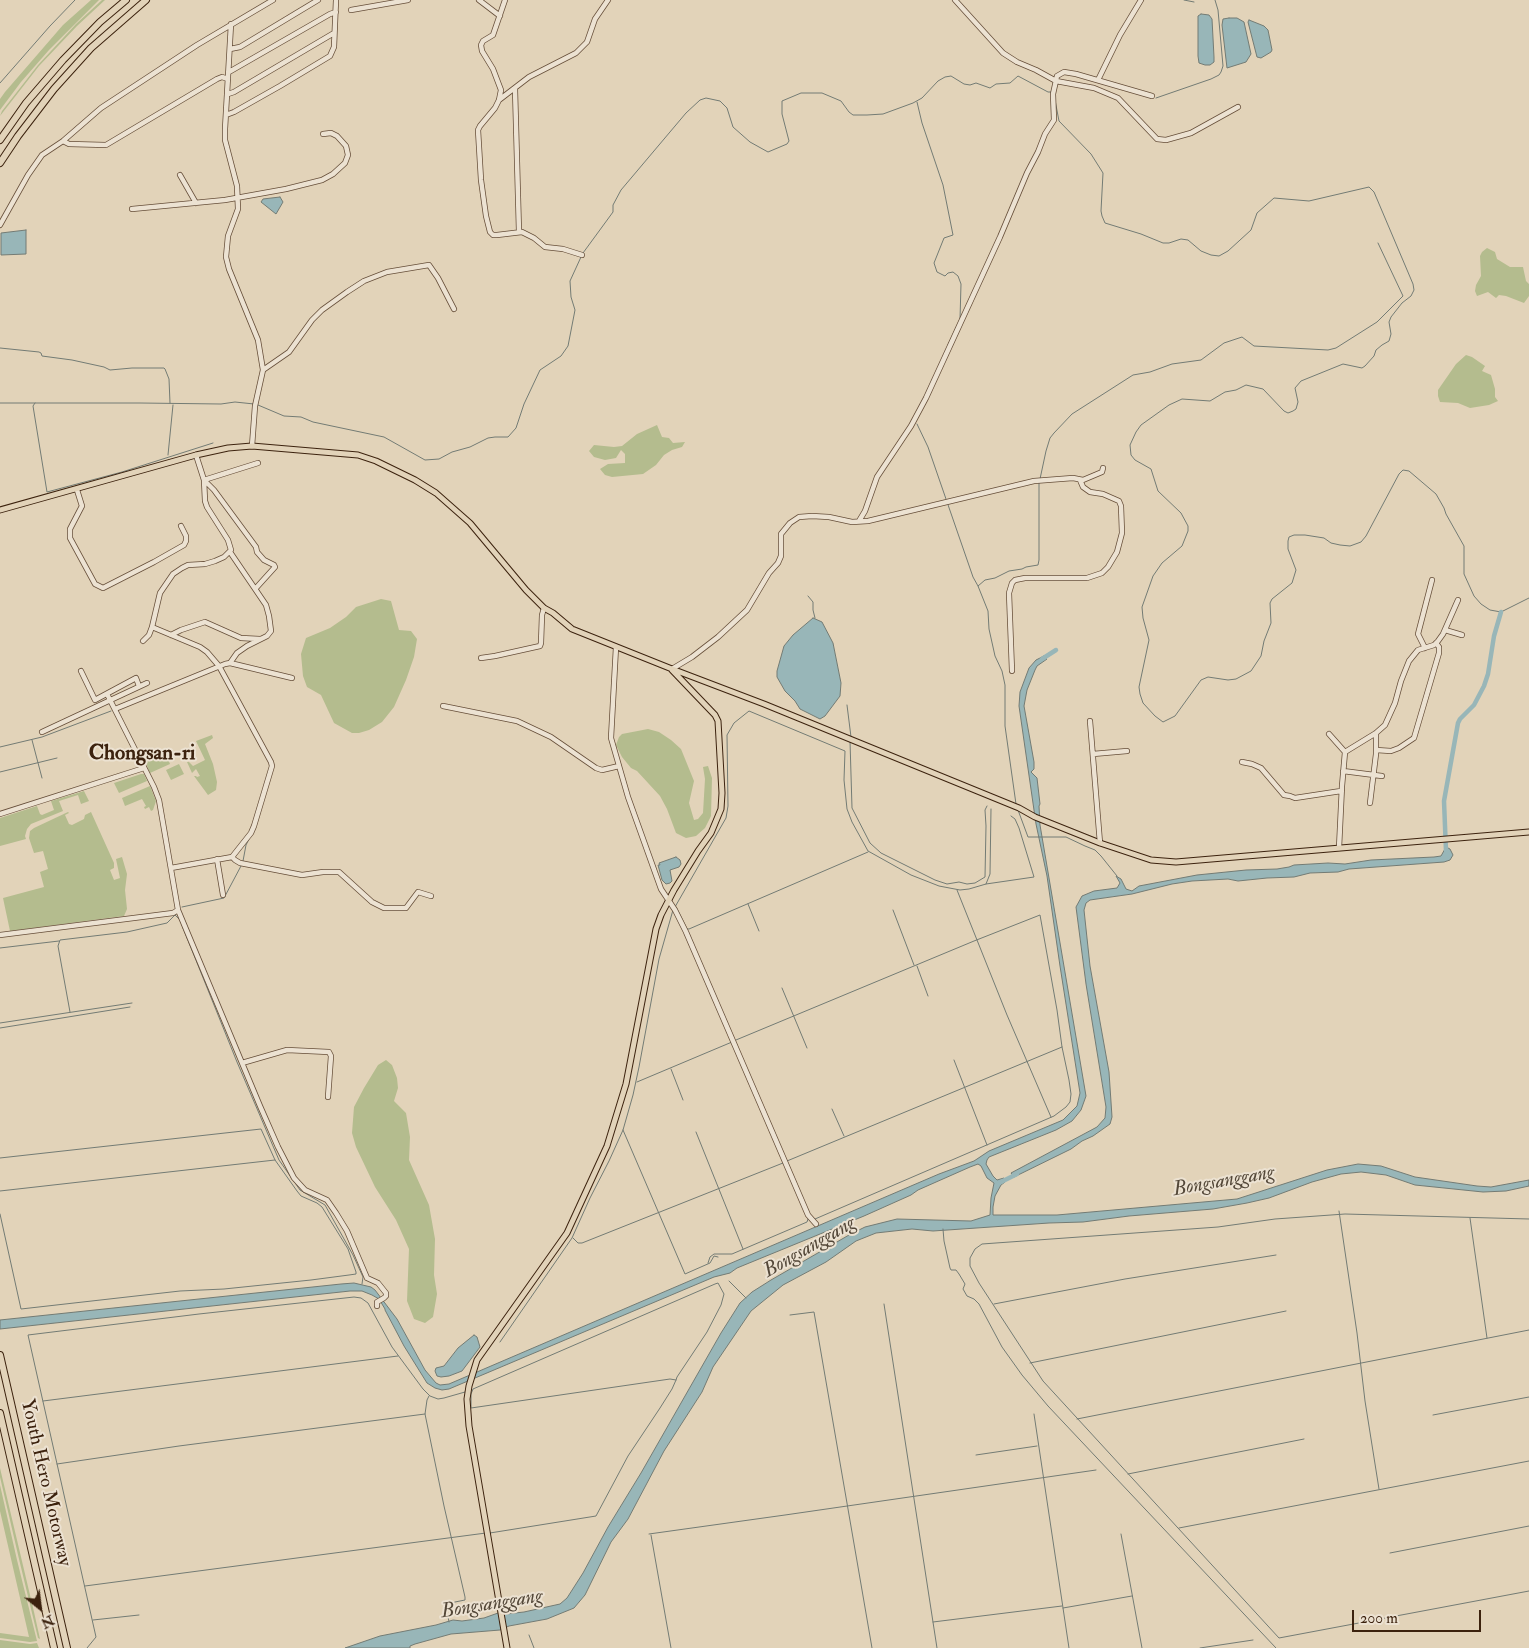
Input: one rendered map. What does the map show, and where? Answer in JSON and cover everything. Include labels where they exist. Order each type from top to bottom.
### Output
[{"type":"highway","points":[[0,140],[26,103],[63,60],[94,28],[126,0]]},
{"type":"highway","points":[[0,164],[22,130],[60,82],[97,43],[146,0]]},
{"type":"highway","name":"Youth Hero Motorway","points":[[0,1355],[67,1648]]},
{"type":"highway","name":"Youth Hero Motorway","points":[[0,1413],[54,1648]]},
{"type":"main road","points":[[0,510],[77,490],[196,455],[228,448],[252,446],[358,455],[376,461],[416,480],[436,493],[483,537],[526,590],[544,608],[572,629],[764,704],[1017,807],[1034,817],[1100,843],[1151,860],[1176,862],[1529,832]]},
{"type":"main road","points":[[507,1648],[469,1426],[467,1399],[477,1360],[567,1233],[607,1146],[626,1084],[656,929],[668,901],[698,851],[712,833],[721,809],[722,793],[718,721],[715,715],[672,669]]},
{"type":"street","points":[[0,225],[34,165],[42,155],[63,141],[101,108],[231,24],[273,0]]},
{"type":"street","points":[[230,49],[240,47],[318,0]]},
{"type":"street","points":[[226,115],[330,56],[334,46],[336,0]]},
{"type":"street","points":[[351,10],[408,0]]},
{"type":"street","points":[[480,0],[500,16]]},
{"type":"street","points":[[499,100],[501,90],[482,51],[481,45],[493,35],[505,0]]},
{"type":"street","points":[[582,255],[563,249],[545,247],[529,235],[519,232],[493,235],[490,232],[486,216],[478,153],[478,130],[499,100],[537,72],[576,53],[587,42],[595,19],[608,0]]},
{"type":"street","points":[[955,0],[1003,53],[1056,81],[1094,88],[1118,98],[1157,139],[1166,140],[1191,133],[1238,107]]},
{"type":"street","points":[[1098,80],[1120,35],[1141,0]]},
{"type":"street","points":[[229,72],[234,71],[336,12]]},
{"type":"street","points":[[231,24],[225,140],[237,186],[238,209],[228,236],[226,257],[229,269],[258,340],[263,370],[254,406],[252,446]]},
{"type":"street","points":[[228,94],[334,33]]},
{"type":"street","points":[[859,521],[865,511],[877,477],[911,426],[926,398],[1000,237],[1026,173],[1054,120],[1053,96],[1060,73],[1064,72],[1098,80],[1152,96]]},
{"type":"street","points":[[63,141],[69,144],[106,145],[217,79],[222,77],[228,79]]},
{"type":"street","points":[[515,89],[519,232]]},
{"type":"street","points":[[132,209],[238,198],[306,185],[322,180],[333,174],[344,163],[348,155],[348,149],[343,142],[331,133],[323,134]]},
{"type":"street","points":[[180,175],[196,203]]},
{"type":"street","points":[[263,370],[289,352],[312,320],[322,310],[356,286],[387,272],[429,265],[454,309]]},
{"type":"street","points":[[143,641],[149,635],[152,627],[160,593],[173,574],[188,565],[205,564],[215,561],[230,552],[231,546],[228,540],[207,507],[204,480],[196,455]]},
{"type":"street","points":[[204,480],[258,464]]},
{"type":"street","points":[[672,669],[692,657],[718,637],[747,610],[769,573],[778,563],[782,552],[782,534],[799,517],[812,516],[852,522],[868,521],[1034,481],[1073,478],[1083,480],[1097,475],[1102,472],[1103,468]]},
{"type":"street","points":[[204,480],[214,490],[256,547],[257,552],[264,560],[274,565],[275,568],[256,588]]},
{"type":"street","points":[[1012,670],[1009,593],[1015,580],[1026,578],[1088,578],[1102,573],[1117,552],[1122,533],[1121,506],[1119,501],[1103,494],[1090,492],[1083,487],[1080,480]]},
{"type":"street","points":[[77,490],[82,506],[70,529],[70,538],[95,584],[104,588],[184,545],[186,536],[181,526]]},
{"type":"street","points":[[230,552],[266,605],[271,627],[271,631],[267,636],[237,653],[230,664]]},
{"type":"street","points":[[1425,648],[1418,634],[1432,580]]},
{"type":"street","points":[[1345,752],[1376,732],[1390,717],[1409,660],[1418,650],[1436,643],[1445,630],[1458,600]]},
{"type":"street","points":[[481,658],[540,646],[544,608]]},
{"type":"street","points":[[171,635],[205,622],[241,638],[262,639]]},
{"type":"street","points":[[152,627],[200,647],[207,652],[219,666],[266,750],[272,766],[251,833],[232,857],[171,868]]},
{"type":"street","points":[[1445,630],[1462,635]]},
{"type":"street","points":[[1376,750],[1391,751],[1414,738],[1439,653],[1436,643]]},
{"type":"street","points":[[616,647],[610,728],[611,738],[628,797],[661,889],[674,908],[808,1214],[816,1224]]},
{"type":"street","points":[[115,708],[219,666],[230,664],[292,678]]},
{"type":"street","points":[[81,671],[95,700],[136,678],[140,686]]},
{"type":"street","points":[[42,732],[147,683]]},
{"type":"street","points":[[107,694],[159,800],[178,910],[274,1139],[294,1178],[306,1190],[326,1200],[347,1231],[368,1278],[378,1283],[386,1293],[386,1296],[377,1304]]},
{"type":"street","points":[[443,706],[517,721],[551,737],[596,768],[602,770],[619,766]]},
{"type":"street","points":[[1090,721],[1100,843]]},
{"type":"street","points":[[1370,804],[1376,732]]},
{"type":"street","points":[[1329,734],[1345,752],[1339,848]]},
{"type":"street","points":[[1093,754],[1127,751]]},
{"type":"street","points":[[1242,762],[1261,768],[1284,795],[1294,798],[1341,792]]},
{"type":"street","points":[[0,814],[144,768]]},
{"type":"street","points":[[1344,771],[1382,776]]},
{"type":"street","points":[[232,857],[240,863],[302,875],[339,872],[372,902],[384,908],[406,908],[418,892],[431,896]]},
{"type":"street","points":[[217,859],[223,896]]},
{"type":"street","points":[[0,935],[173,913],[178,910]]},
{"type":"street","points":[[242,1063],[287,1050],[329,1052],[331,1056],[328,1097]]},
{"type":"green space","points":[[91,0],[99,0],[49,50],[0,110],[0,99],[5,92],[63,25]]},
{"type":"green space","points":[[102,0],[105,0],[39,66],[0,116],[38,65],[76,24]]},
{"type":"green space","points":[[1487,248],[1495,252],[1497,259],[1510,267],[1523,267],[1526,281],[1529,284],[1529,296],[1524,303],[1506,296],[1499,295],[1496,298],[1488,292],[1477,296],[1475,291],[1476,285],[1481,276],[1480,256]]},
{"type":"green space","points":[[1466,355],[1485,366],[1482,371],[1491,375],[1495,397],[1498,401],[1489,405],[1470,408],[1458,403],[1440,402],[1438,390],[1456,364]]},
{"type":"green space","points":[[657,425],[662,437],[669,438],[673,443],[685,442],[682,447],[664,455],[656,465],[643,474],[612,477],[605,475],[600,469],[608,464],[625,463],[625,454],[621,450],[616,458],[605,460],[594,457],[589,451],[594,445],[622,446],[637,434]]},
{"type":"green space","points":[[381,599],[391,601],[399,630],[411,631],[417,639],[414,657],[394,707],[382,722],[369,730],[352,733],[334,723],[321,695],[307,687],[303,676],[301,654],[306,638],[330,628],[356,607]]},
{"type":"green space","points":[[648,729],[659,732],[681,749],[694,781],[689,803],[694,820],[698,819],[703,813],[705,779],[703,767],[708,766],[712,778],[711,816],[705,828],[696,836],[686,838],[676,833],[660,796],[637,771],[631,768],[622,757],[616,745],[622,734]]},
{"type":"green space","points":[[212,735],[213,738],[205,744],[213,764],[217,782],[216,790],[208,795],[194,776],[200,776],[196,769],[192,773],[187,762],[193,766],[205,760],[196,741]]},
{"type":"green space","points":[[165,752],[170,764],[150,773],[145,761]]},
{"type":"green space","points":[[179,764],[184,774],[171,780],[166,770]]},
{"type":"green space","points":[[144,774],[147,781],[119,793],[114,783]]},
{"type":"green space","points":[[150,786],[156,801],[153,810],[151,811],[149,807],[145,809],[144,807],[146,806],[142,799],[125,806],[122,798]]},
{"type":"green space","points":[[84,791],[89,801],[81,804],[78,795],[59,801],[63,811],[31,824],[27,829],[26,839],[0,846],[0,818],[37,806],[42,815],[54,810],[51,801]]},
{"type":"green space","points":[[68,812],[65,815],[69,824],[72,825],[84,819],[85,815],[91,812],[114,863],[114,868],[110,870],[114,880],[120,878],[116,859],[122,857],[127,874],[125,890],[127,909],[124,916],[10,931],[3,898],[44,887],[40,872],[48,869],[43,851],[34,853],[29,838],[30,831]]},
{"type":"green space","points":[[386,1060],[392,1065],[397,1078],[398,1088],[394,1101],[406,1113],[410,1137],[409,1160],[429,1205],[435,1239],[434,1275],[437,1294],[433,1317],[425,1323],[414,1319],[407,1301],[409,1249],[396,1220],[375,1187],[356,1147],[352,1133],[354,1107],[378,1065]]},
{"type":"green space","points":[[0,1468],[40,1639],[38,1638],[19,1559],[0,1477]]},
{"type":"green space","points":[[0,1485],[37,1641],[30,1642],[0,1638],[0,1633],[29,1637],[0,1511]]},
{"type":"green space","points":[[0,1640],[30,1644],[37,1643],[39,1648],[0,1648]]},
{"type":"water","points":[[1201,14],[1209,15],[1212,19],[1214,62],[1210,65],[1199,63],[1198,16]]},
{"type":"water","points":[[1237,18],[1244,22],[1251,54],[1246,62],[1227,68],[1222,25],[1223,19]]},
{"type":"water","points":[[1249,20],[1264,26],[1268,30],[1272,50],[1261,58],[1257,57]]},
{"type":"water","points":[[280,197],[283,202],[276,214],[261,202],[263,199]]},
{"type":"water","points":[[26,230],[26,254],[1,255],[1,233]]},
{"type":"water","points":[[813,618],[822,622],[833,643],[841,683],[840,696],[825,716],[820,719],[800,709],[785,691],[777,677],[784,646],[793,635]]},
{"type":"water","points":[[1044,656],[1047,659],[1037,666],[1035,670],[1027,690],[1024,706],[1034,762],[1034,769],[1031,772],[1037,778],[1040,825],[1086,1096],[1081,1110],[1072,1121],[1056,1130],[989,1157],[986,1164],[993,1176],[997,1180],[1004,1178],[1005,1182],[1001,1185],[995,1196],[993,1215],[1057,1215],[1237,1199],[1327,1170],[1358,1164],[1381,1166],[1415,1177],[1477,1186],[1491,1187],[1529,1180],[1529,1186],[1506,1191],[1483,1192],[1415,1185],[1386,1175],[1361,1172],[1341,1174],[1312,1182],[1269,1198],[1213,1209],[1083,1222],[933,1231],[912,1229],[876,1233],[856,1241],[826,1262],[783,1285],[751,1311],[713,1367],[702,1392],[664,1451],[628,1519],[611,1542],[585,1595],[574,1608],[547,1619],[509,1626],[500,1630],[451,1634],[415,1644],[410,1646],[410,1648],[345,1648],[380,1636],[453,1620],[462,1621],[484,1618],[498,1613],[524,1612],[560,1604],[567,1598],[583,1573],[608,1527],[740,1303],[752,1292],[771,1280],[865,1227],[897,1219],[971,1221],[990,1215],[994,1183],[987,1178],[981,1166],[978,1164],[970,1167],[864,1216],[449,1389],[442,1390],[427,1383],[404,1346],[379,1299],[362,1291],[0,1329],[0,1320],[354,1283],[371,1287],[375,1290],[397,1319],[425,1370],[436,1383],[440,1385],[449,1384],[939,1174],[974,1161],[989,1151],[1063,1120],[1077,1106],[1080,1093],[1047,876],[1036,824],[1019,706],[1020,692],[1029,668],[1036,660]]},
{"type":"water","points":[[1446,847],[1450,849],[1453,855],[1450,860],[1444,862],[1349,869],[1338,872],[1310,873],[1294,877],[1238,881],[1228,879],[1192,881],[1132,894],[1090,900],[1086,903],[1084,910],[1090,966],[1109,1072],[1112,1117],[1110,1124],[1093,1136],[1014,1177],[1011,1173],[1097,1127],[1105,1118],[1106,1107],[1086,984],[1076,907],[1082,896],[1094,891],[1117,888],[1120,883],[1116,876],[1121,879],[1126,889],[1132,891],[1139,886],[1197,875],[1277,869],[1294,865],[1345,864],[1371,860],[1434,857],[1441,856]]},
{"type":"water","points":[[676,857],[680,860],[681,864],[679,867],[670,870],[672,881],[666,884],[662,880],[658,865]]},
{"type":"water","points":[[474,1335],[477,1337],[480,1347],[462,1371],[449,1376],[437,1376],[436,1368],[444,1366],[458,1348]]},
{"type":"waterway","points":[[0,83],[75,0]]},
{"type":"waterway","points":[[1184,0],[1194,2]]},
{"type":"waterway","points":[[1156,98],[1211,79],[1221,72],[1223,66],[1218,10],[1215,0]]},
{"type":"waterway","points":[[583,253],[613,212],[613,205],[621,190],[686,113],[700,100],[706,98],[720,101],[727,108],[733,127],[750,142],[768,152],[787,144],[789,141],[782,114],[782,101],[801,93],[822,93],[841,101],[853,115],[867,115],[883,114],[913,103],[922,98],[938,81],[951,76],[964,84],[976,83],[990,88],[996,84],[1010,83],[1018,76],[1048,92],[1053,92]]},
{"type":"waterway","points":[[1055,100],[1059,121],[1091,154],[1103,173],[1101,211],[1105,223],[1163,243],[1181,239],[1188,240],[1201,251],[1219,256],[1228,251],[1251,230],[1257,213],[1274,198],[1309,201],[1369,187],[1374,192],[1414,290],[1411,296],[1402,303],[1391,317],[1389,322],[1391,334],[1389,341],[1376,350],[1374,356],[1365,366],[1362,368],[1343,364],[1301,381],[1295,388],[1298,402],[1296,409],[1293,411],[1288,413],[1284,411],[1263,389],[1246,385],[1236,390],[1225,392],[1210,401],[1182,399],[1169,405],[1141,425],[1136,432],[1130,445],[1131,455],[1135,460],[1151,469],[1158,491],[1181,513],[1188,526],[1182,546],[1162,563],[1153,576],[1142,607],[1149,640],[1139,687],[1143,703],[1155,716],[1163,722],[1175,716],[1201,680],[1208,677],[1228,680],[1236,679],[1251,671],[1261,656],[1271,623],[1270,603],[1272,599],[1292,583],[1296,570],[1288,549],[1289,537],[1305,535],[1324,538],[1331,543],[1350,546],[1361,542],[1403,470],[1409,471],[1436,494],[1464,546],[1464,574],[1474,596],[1481,604],[1490,610],[1501,612],[1529,598]]},
{"type":"waterway","points":[[917,102],[922,123],[943,185],[953,235],[944,238],[934,263],[937,272],[945,276],[953,272],[958,276],[961,284],[960,319],[948,345]]},
{"type":"waterway","points":[[1040,479],[1046,451],[1050,438],[1054,433],[1072,414],[1133,375],[1150,372],[1172,364],[1201,360],[1224,343],[1242,337],[1254,346],[1328,350],[1336,348],[1377,322],[1403,296],[1378,243]]},
{"type":"waterway","points":[[258,405],[284,416],[301,417],[313,422],[384,437],[425,460],[439,459],[488,438],[508,437],[516,428],[524,404],[540,370],[561,356],[568,346],[575,310],[571,297],[570,281],[581,257]]},
{"type":"waterway","points":[[0,348],[39,352],[42,356],[72,360],[110,370],[164,368],[169,379],[170,403]]},
{"type":"waterway","points":[[0,403],[221,404],[235,402],[254,404]]},
{"type":"waterway","points":[[35,403],[33,406],[47,492],[122,472],[213,443]]},
{"type":"waterway","points":[[168,455],[173,405]]},
{"type":"waterway","points":[[917,424],[928,447],[973,577],[978,586]]},
{"type":"waterway","points":[[1016,804],[1005,726],[1005,685],[1002,671],[995,656],[989,629],[988,611],[978,586],[985,580],[995,578],[1009,571],[1038,565],[1039,483]]},
{"type":"waterway","points":[[808,596],[813,602],[815,618]]},
{"type":"waterway","points":[[1446,851],[1444,801],[1458,723],[1474,705],[1484,686],[1501,612]]},
{"type":"waterway","points":[[1042,659],[1056,650]]},
{"type":"waterway","points":[[847,705],[851,737]]},
{"type":"waterway","points":[[0,747],[42,737],[111,711]]},
{"type":"waterway","points":[[675,907],[726,818],[728,806],[727,735],[734,723],[749,711],[845,751],[844,780],[847,809],[852,822],[868,851],[911,875],[939,886],[960,890],[1034,877],[1019,828],[1015,819],[1011,816]]},
{"type":"waterway","points":[[32,740],[42,778]]},
{"type":"waterway","points":[[850,741],[852,808],[870,843],[881,853],[935,880],[947,884],[959,882],[967,884],[975,883],[985,877],[985,810],[987,806]]},
{"type":"waterway","points":[[0,772],[57,758]]},
{"type":"waterway","points":[[986,884],[990,874],[991,809]]},
{"type":"waterway","points":[[1018,810],[1028,837],[1066,837],[1095,850],[1117,876]]},
{"type":"waterway","points":[[243,861],[249,839]]},
{"type":"waterway","points":[[676,907],[687,929],[689,929],[868,852]]},
{"type":"waterway","points":[[182,907],[224,898],[241,866]]},
{"type":"waterway","points":[[957,890],[1007,1015],[1051,1117]]},
{"type":"waterway","points":[[748,904],[759,931]]},
{"type":"waterway","points":[[500,1342],[572,1238],[623,1130],[639,1067],[659,959],[673,910]]},
{"type":"waterway","points":[[893,910],[914,965]]},
{"type":"waterway","points":[[70,1012],[58,946],[60,940],[127,932],[167,923],[176,914]]},
{"type":"waterway","points":[[175,915],[180,920]]},
{"type":"waterway","name":"Bongsanggang","points":[[736,1040],[1040,915],[1069,1080],[1070,1102],[1054,1116],[815,1219],[813,1218]]},
{"type":"waterway","points":[[183,928],[279,1160],[300,1190],[325,1205],[353,1255],[363,1277],[362,1284]]},
{"type":"waterway","points":[[0,948],[59,941]]},
{"type":"waterway","points":[[917,966],[928,996]]},
{"type":"waterway","points":[[782,988],[807,1048]]},
{"type":"waterway","points":[[0,1023],[132,1003]]},
{"type":"waterway","points":[[0,1028],[130,1007]]},
{"type":"waterway","points":[[637,1082],[732,1042]]},
{"type":"waterway","points":[[787,1161],[1062,1047]]},
{"type":"waterway","points":[[954,1060],[987,1145]]},
{"type":"waterway","points":[[671,1069],[683,1100]]},
{"type":"waterway","points":[[832,1109],[844,1136]]},
{"type":"waterway","points":[[0,1158],[261,1129],[275,1160],[297,1191],[301,1196],[322,1207],[348,1249],[356,1274],[21,1309],[0,1214]]},
{"type":"waterway","points":[[623,1130],[685,1274],[710,1263],[714,1256],[718,1257]]},
{"type":"waterway","points":[[696,1132],[743,1249]]},
{"type":"waterway","points":[[0,1191],[275,1160]]},
{"type":"waterway","points":[[573,1238],[578,1243],[582,1243],[783,1163]]},
{"type":"waterway","points":[[999,1183],[1017,1174]]},
{"type":"waterway","points":[[1339,1211],[1379,1489]]},
{"type":"waterway","points":[[1529,1219],[1345,1214],[1275,1219],[1218,1227],[982,1244],[975,1249],[970,1258],[970,1266],[979,1283],[1043,1381],[1279,1638],[1529,1591]]},
{"type":"waterway","points":[[1470,1218],[1487,1338]]},
{"type":"waterway","points":[[708,1263],[710,1257],[714,1254],[732,1254],[807,1222],[808,1219]]},
{"type":"waterway","points":[[943,1229],[951,1270],[956,1270],[959,1274],[965,1284],[963,1289],[967,1296],[979,1304],[1002,1347],[1022,1375],[1048,1406],[1276,1648]]},
{"type":"waterway","points":[[994,1304],[1125,1279],[1276,1255]]},
{"type":"waterway","points":[[729,1281],[746,1298]]},
{"type":"waterway","points":[[490,1533],[596,1516],[628,1456],[707,1332],[721,1305],[724,1294],[718,1283],[715,1284],[473,1389],[471,1408],[670,1379],[676,1380]]},
{"type":"waterway","points":[[87,1648],[96,1637],[28,1335],[354,1297],[361,1298],[368,1303],[392,1347],[430,1396],[438,1399],[465,1392]]},
{"type":"waterway","points":[[884,1304],[937,1648]]},
{"type":"waterway","points":[[1030,1363],[1286,1311]]},
{"type":"waterway","points":[[790,1315],[814,1312],[872,1648]]},
{"type":"waterway","points":[[1077,1419],[1529,1330]]},
{"type":"waterway","points":[[43,1401],[398,1356]]},
{"type":"waterway","name":"Bongsanggang","points":[[429,1396],[425,1414],[465,1597],[465,1600],[446,1606],[449,1622]]},
{"type":"waterway","points":[[1433,1415],[1529,1397]]},
{"type":"waterway","points":[[57,1464],[425,1414]]},
{"type":"waterway","points":[[1034,1414],[1069,1648]]},
{"type":"waterway","points":[[1128,1474],[1304,1439]]},
{"type":"waterway","points":[[976,1455],[1037,1446]]},
{"type":"waterway","points":[[1179,1528],[1529,1461]]},
{"type":"waterway","points":[[649,1534],[1096,1470]]},
{"type":"waterway","points":[[1390,1553],[1529,1526]]},
{"type":"waterway","points":[[85,1586],[486,1533]]},
{"type":"waterway","points":[[1121,1534],[1142,1648]]},
{"type":"waterway","points":[[651,1535],[671,1648]]},
{"type":"waterway","points":[[1063,1608],[1132,1596]]},
{"type":"waterway","points":[[933,1622],[1062,1606]]},
{"type":"waterway","points":[[93,1620],[139,1615]]},
{"type":"waterway","points":[[529,1635],[534,1648]]},
{"type":"waterway","points":[[1200,1648],[1253,1640]]},
{"type":"district","name":"Chongsan-ri","points":[[142,754]]}]
